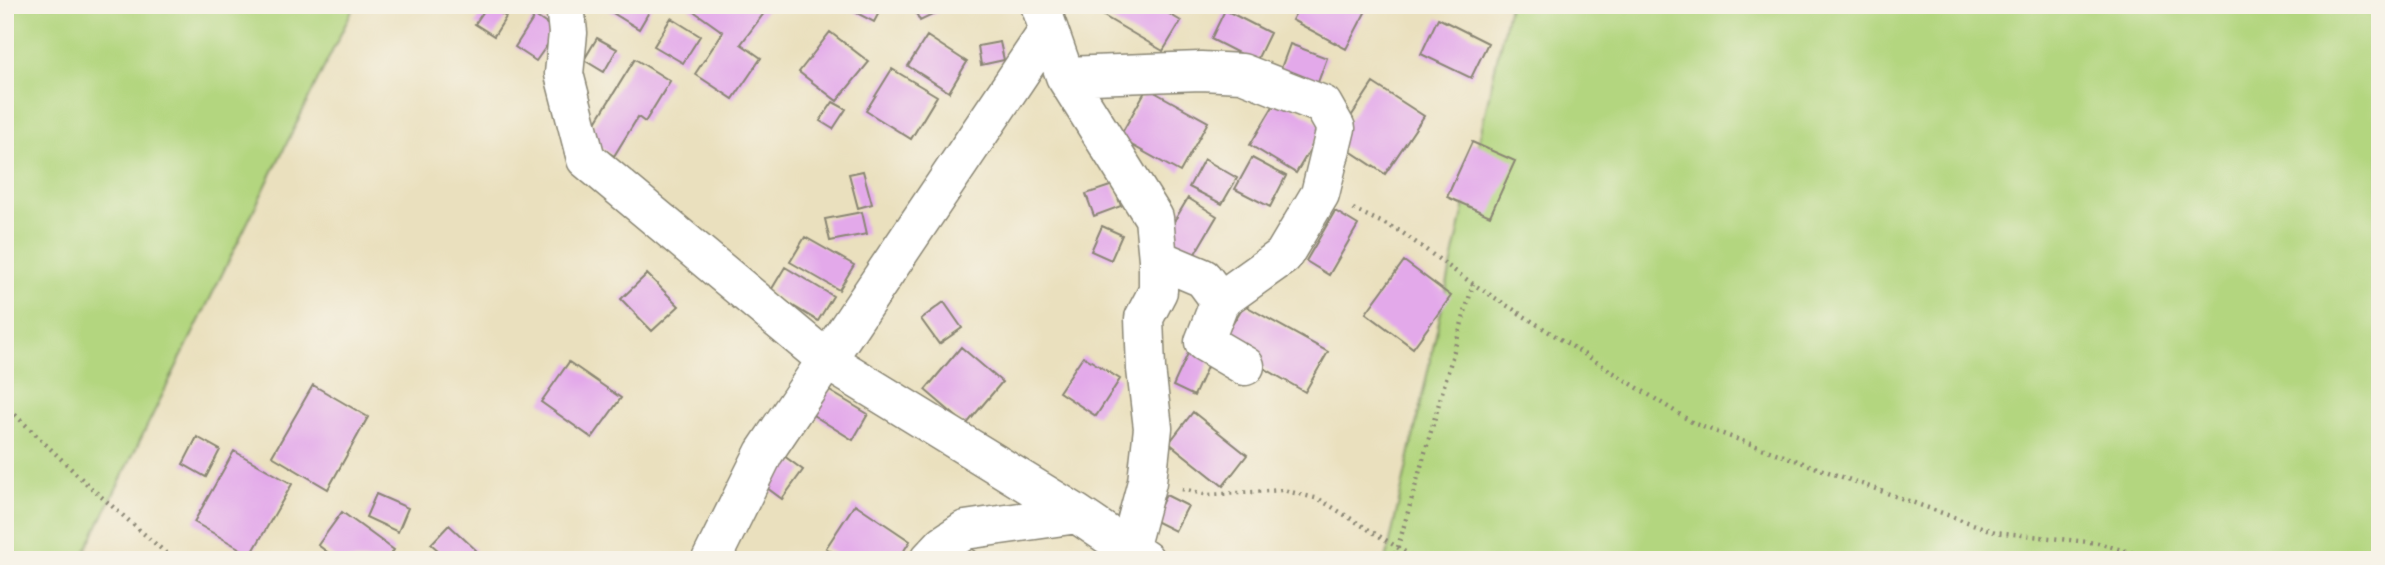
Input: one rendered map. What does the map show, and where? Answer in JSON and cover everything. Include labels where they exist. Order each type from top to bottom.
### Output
[{"type":"street","points":[[565,5],[568,33],[564,74],[586,159],[828,360],[1137,554],[1153,428],[1146,369],[1144,318],[1158,291],[1154,218],[1065,75],[1044,18]]},
{"type":"street","points":[[710,560],[764,453],[828,360],[1044,18]]},
{"type":"street","points":[[1065,75],[1201,71],[1242,74],[1323,105],[1336,128],[1320,194],[1283,256],[1220,301],[1204,342],[1245,366]]},
{"type":"street","points":[[1158,259],[1203,278],[1220,301]]},
{"type":"street","points":[[929,560],[944,544],[965,530],[1077,514]]},
{"type":"path","points":[[1320,194],[1400,231],[1473,284],[1695,424],[1995,532],[2098,542],[2157,560]]},
{"type":"path","points":[[1392,560],[1473,284]]},
{"type":"path","points":[[5,405],[89,485],[174,560]]},
{"type":"path","points":[[1147,482],[1209,495],[1283,491],[1319,499],[1418,560]]},
{"type":"green space","points":[[5,5],[355,5],[81,560],[5,560]]},
{"type":"green space","points":[[1509,5],[2380,5],[2380,560],[1386,560]]},
{"type":"building","points":[[488,5],[506,17],[494,36],[475,24]]},
{"type":"building","points":[[600,5],[653,5],[639,29]]},
{"type":"building","points":[[685,5],[770,5],[741,44],[761,58],[733,99],[695,74],[723,32]]},
{"type":"building","points":[[848,5],[883,5],[874,22],[847,8]]},
{"type":"building","points":[[912,5],[942,5],[945,9],[920,21]]},
{"type":"building","points":[[1085,5],[1154,5],[1181,21],[1163,51]]},
{"type":"building","points":[[1300,5],[1369,5],[1346,49],[1292,20]]},
{"type":"building","points":[[1225,10],[1270,33],[1256,62],[1211,39]]},
{"type":"building","points":[[535,16],[557,31],[536,61],[515,47]]},
{"type":"building","points":[[671,18],[700,36],[683,63],[654,46]]},
{"type":"building","points":[[1438,18],[1488,43],[1471,78],[1421,54]]},
{"type":"building","points":[[830,32],[869,62],[837,101],[799,72]]},
{"type":"building","points":[[927,36],[967,62],[949,92],[908,66]]},
{"type":"building","points":[[597,38],[617,49],[604,72],[584,60]]},
{"type":"building","points":[[1000,42],[1004,60],[981,65],[978,46]]},
{"type":"building","points":[[1290,44],[1327,58],[1317,85],[1280,71]]},
{"type":"building","points":[[635,59],[670,81],[645,122],[638,117],[614,156],[586,138]]},
{"type":"building","points":[[892,69],[937,96],[911,139],[866,111]]},
{"type":"building","points":[[1373,83],[1424,116],[1385,174],[1335,141]]},
{"type":"building","points":[[1147,88],[1208,122],[1180,172],[1119,138]]},
{"type":"building","points":[[1278,98],[1324,126],[1296,173],[1250,145]]},
{"type":"building","points":[[833,102],[846,109],[833,129],[820,121]]},
{"type":"building","points":[[1472,142],[1515,161],[1490,216],[1447,197]]},
{"type":"building","points":[[1252,158],[1286,176],[1270,207],[1235,189]]},
{"type":"building","points":[[1204,159],[1237,178],[1222,204],[1189,187]]},
{"type":"building","points":[[863,171],[872,204],[858,208],[849,174]]},
{"type":"building","points":[[1113,185],[1121,206],[1094,216],[1086,194]]},
{"type":"building","points":[[1188,198],[1217,216],[1193,257],[1163,240]]},
{"type":"building","points":[[1335,211],[1358,225],[1329,275],[1306,261]]},
{"type":"building","points":[[862,212],[867,234],[830,241],[825,219]]},
{"type":"building","points":[[1102,226],[1122,235],[1111,260],[1091,251]]},
{"type":"building","points":[[805,237],[854,265],[839,290],[790,262]]},
{"type":"building","points":[[1404,261],[1451,296],[1413,348],[1366,313]]},
{"type":"building","points":[[785,267],[833,296],[818,321],[770,292]]},
{"type":"building","points":[[647,274],[679,306],[652,331],[621,299]]},
{"type":"building","points":[[944,302],[962,328],[939,344],[921,319]]},
{"type":"building","points":[[1244,305],[1328,352],[1305,392],[1221,343]]},
{"type":"building","points":[[961,347],[1002,382],[966,425],[925,390]]},
{"type":"building","points":[[1190,349],[1211,358],[1194,396],[1173,386]]},
{"type":"building","points":[[1083,356],[1120,379],[1096,416],[1059,392]]},
{"type":"building","points":[[569,362],[621,398],[592,438],[541,402]]},
{"type":"building","points":[[313,385],[368,417],[328,489],[272,456]]},
{"type":"building","points":[[823,387],[868,414],[853,440],[808,412]]},
{"type":"building","points":[[1193,412],[1247,455],[1223,486],[1169,443]]},
{"type":"building","points":[[197,437],[220,450],[206,477],[183,464]]},
{"type":"building","points":[[234,451],[292,484],[251,555],[194,522]]},
{"type":"building","points":[[780,453],[803,470],[782,499],[759,482]]},
{"type":"building","points":[[376,494],[408,508],[398,532],[366,517]]},
{"type":"building","points":[[1166,495],[1188,506],[1175,531],[1153,520]]},
{"type":"building","points":[[855,504],[910,541],[898,560],[844,560],[826,548]]},
{"type":"building","points":[[342,512],[394,550],[387,560],[338,560],[318,545]]},
{"type":"building","points":[[449,525],[476,550],[467,560],[449,560],[431,544]]},
{"type":"building","points":[[963,543],[988,560],[952,560]]}]
